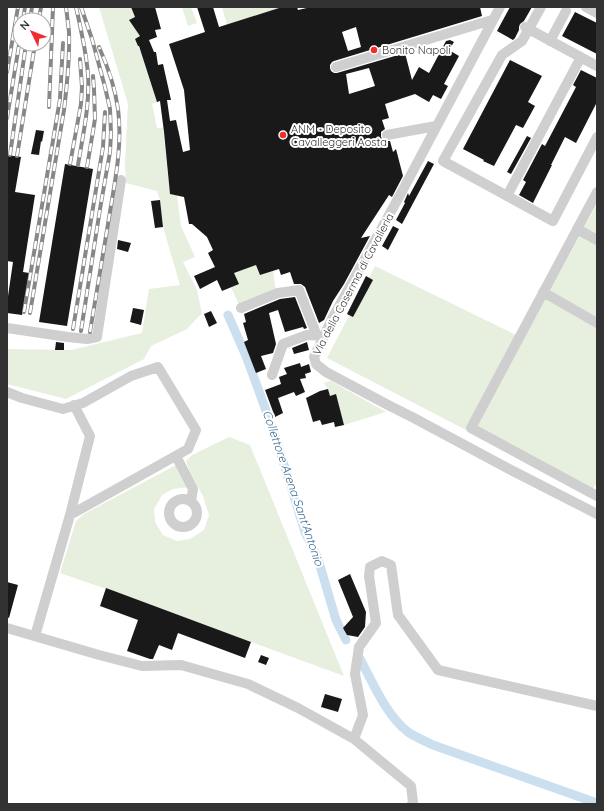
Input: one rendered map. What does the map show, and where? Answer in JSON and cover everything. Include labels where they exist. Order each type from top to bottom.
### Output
[{"type":"street","name":"Via della Caserma di Cavalleria","points":[[500,7],[406,184],[320,336],[314,357],[316,364],[326,372],[597,514]]},
{"type":"street","points":[[541,7],[527,28],[522,41],[502,55],[443,161],[553,221],[597,137]]},
{"type":"street","points":[[586,7],[597,13]]},
{"type":"street","points":[[550,40],[566,11]]},
{"type":"street","points":[[336,67],[492,20]]},
{"type":"street","points":[[527,28],[597,66]]},
{"type":"street","points":[[507,196],[581,57]]},
{"type":"street","points":[[387,135],[436,126]]},
{"type":"street","points":[[7,328],[88,339],[97,336],[121,180]]},
{"type":"street","points":[[597,192],[471,428],[597,496]]},
{"type":"street","points":[[577,229],[597,240]]},
{"type":"street","points":[[241,308],[278,293],[299,290],[320,336],[307,335],[283,344],[272,375]]},
{"type":"street","points":[[543,292],[597,323]]},
{"type":"street","points":[[7,392],[22,398],[63,409],[83,403],[131,376],[158,367],[196,430],[188,449],[70,515]]},
{"type":"street","points":[[35,636],[70,515],[90,436],[74,405]]},
{"type":"street","points":[[176,456],[193,489],[191,501]]},
{"type":"street","points":[[354,739],[363,715],[355,674],[358,648],[376,623],[368,576],[370,567],[382,561],[390,565],[398,615],[438,670],[597,706]]},
{"type":"street","points":[[10,629],[142,666],[181,664],[248,684],[298,708],[354,739],[411,786],[412,804]]},
{"type":"green space","points":[[99,7],[131,7],[135,17],[129,20],[145,34],[135,39],[142,55],[157,102],[152,104],[157,128],[163,128],[170,194],[177,195],[181,226],[195,257],[183,262],[197,290],[202,314],[187,329],[151,346],[144,359],[66,399],[7,384],[7,349],[71,350],[142,333],[149,289],[180,285],[163,227],[160,200],[157,191],[126,183],[125,164],[128,104]]},
{"type":"green space","points":[[182,7],[191,7],[197,23],[188,26]]},
{"type":"green space","points":[[222,7],[282,7],[227,25]]},
{"type":"green space","points":[[597,204],[597,482],[593,489],[477,426]]},
{"type":"green space","points":[[258,264],[260,275],[273,271],[276,291],[239,305],[231,287],[238,284],[234,273]]},
{"type":"green space","points":[[375,266],[516,335],[466,430],[327,358]]},
{"type":"green space","points":[[331,381],[386,412],[344,425],[335,395],[330,396],[324,383]]},
{"type":"green space","points":[[229,437],[250,445],[344,676],[60,573],[76,521],[84,514],[176,465],[189,487],[173,489],[162,495],[154,509],[155,522],[163,535],[177,541],[190,539],[204,530],[209,515],[203,496],[190,472],[186,461],[192,455]]},
{"type":"building","name":"ANM - Deposito Cavalleggeri Aosta","points":[[131,7],[155,7],[161,29],[155,30],[157,37],[149,40],[154,52],[156,52],[158,65],[163,64],[171,100],[167,100],[170,121],[176,120],[183,152],[190,150],[184,90],[169,44],[205,32],[197,7],[213,7],[219,27],[282,7],[297,7],[298,10],[311,7],[480,7],[482,16],[334,61],[330,65],[331,71],[337,73],[405,53],[412,80],[419,67],[429,73],[446,41],[450,40],[454,42],[449,50],[459,56],[444,84],[448,86],[441,99],[433,95],[429,102],[415,94],[385,104],[389,118],[382,120],[385,129],[381,132],[381,137],[384,141],[390,141],[393,152],[396,149],[403,176],[392,197],[389,195],[361,238],[370,236],[333,301],[324,320],[319,323],[305,287],[301,284],[294,284],[290,272],[281,275],[279,269],[260,275],[256,265],[234,273],[239,284],[222,291],[217,280],[200,289],[194,276],[215,267],[208,253],[213,250],[207,237],[192,224],[189,224],[184,197],[170,194],[160,101],[157,102],[139,46],[135,39],[140,36],[129,20],[135,17]],"holes":[[[356,27],[361,47],[348,51],[342,32]],[[369,68],[375,86],[349,94],[346,74]]]},
{"type":"building","points":[[510,7],[532,7],[524,21],[520,24],[519,30],[513,40],[497,31]]},
{"type":"building","points":[[575,12],[597,23],[597,54],[562,36]]},
{"type":"building","points":[[510,60],[542,76],[528,102],[535,106],[523,128],[516,125],[494,166],[463,149]]},
{"type":"building","points":[[581,70],[597,78],[597,102],[576,143],[565,137],[533,203],[519,195],[526,182],[523,180],[542,144],[545,146],[576,87],[573,85]]},
{"type":"building","points":[[36,130],[44,131],[39,155],[31,154]]},
{"type":"building","points":[[527,136],[531,138],[511,174],[507,172]]},
{"type":"building","points":[[7,155],[21,157],[15,192],[35,195],[23,272],[29,273],[22,315],[7,313],[13,262],[7,261]]},
{"type":"building","points":[[428,161],[434,164],[402,224],[396,220],[405,203],[404,202],[408,193],[409,196]]},
{"type":"building","points":[[65,164],[93,169],[67,326],[39,322]]},
{"type":"building","points":[[160,200],[163,227],[155,228],[151,201]]},
{"type":"building","points":[[393,226],[399,229],[388,250],[382,246]]},
{"type":"building","points":[[118,240],[131,243],[128,252],[117,249]]},
{"type":"building","points":[[366,276],[373,280],[353,317],[347,314]]},
{"type":"building","points":[[295,297],[307,328],[304,329],[303,327],[285,332],[278,310],[269,313],[276,344],[273,353],[261,356],[266,369],[256,373],[244,342],[248,340],[243,323],[246,322],[244,314],[280,299]]},
{"type":"building","points":[[133,308],[144,310],[141,325],[130,322]]},
{"type":"building","points":[[211,311],[217,323],[209,327],[204,314]]},
{"type":"building","points":[[56,342],[64,343],[64,350],[55,350]]},
{"type":"building","points":[[307,342],[309,350],[294,354],[292,348]]},
{"type":"building","points":[[300,363],[301,367],[309,364],[311,372],[305,374],[306,378],[300,379],[305,392],[296,396],[294,392],[278,398],[283,413],[275,417],[265,390],[281,384],[279,377],[287,374],[284,368]]},
{"type":"building","points":[[328,389],[330,396],[336,394],[344,425],[335,427],[334,422],[322,425],[320,420],[313,422],[306,398]]},
{"type":"building","points":[[350,574],[366,612],[365,627],[358,637],[347,635],[343,628],[353,617],[338,580]]},
{"type":"building","points":[[7,582],[18,585],[9,618],[7,617]]},
{"type":"building","points":[[106,588],[251,642],[245,658],[178,633],[172,650],[159,645],[153,659],[127,651],[138,620],[100,606]]},
{"type":"building","points":[[261,655],[269,658],[266,665],[258,662]]},
{"type":"building","points":[[325,694],[342,699],[338,712],[321,707]]},
{"type":"waterway","name":"Collettore Arena Sant'Antonio","points":[[228,315],[246,356],[260,394],[276,439],[305,532],[318,559],[336,620],[346,640]]},
{"type":"waterway","name":"Collettore Arena Sant'Antonio","points":[[360,659],[375,688],[393,717],[411,734],[433,745],[597,803]]},
{"type":"railway","points":[[7,72],[18,7]]},
{"type":"railway","points":[[24,12],[25,7]]},
{"type":"railway","points":[[31,12],[32,7]]},
{"type":"railway","points":[[40,12],[41,7]]},
{"type":"railway","points":[[49,107],[53,7]]},
{"type":"railway","points":[[30,313],[64,110],[69,42],[66,7]]},
{"type":"railway","points":[[76,7],[88,74],[86,120],[78,165]]},
{"type":"railway","points":[[81,7],[92,39],[105,87],[110,109],[111,133],[110,152],[81,331]]},
{"type":"railway","points":[[24,312],[60,99],[63,43]]},
{"type":"railway","points":[[90,332],[119,152],[119,123],[115,93],[99,47]]},
{"type":"railway","points":[[7,118],[18,52]]},
{"type":"railway","points":[[10,155],[25,52]]},
{"type":"railway","points":[[17,156],[34,52]]},
{"type":"railway","points":[[70,164],[81,104],[82,87],[80,59]]},
{"type":"railway","points":[[87,167],[95,119],[93,76]]},
{"type":"railway","points":[[73,329],[103,147],[105,112]]},
{"type":"place","name":"Bonito Napoli","points":[[374,50]]},
{"type":"place","name":"ANM - Deposito Cavalleggeri Aosta","points":[[283,135]]}]
